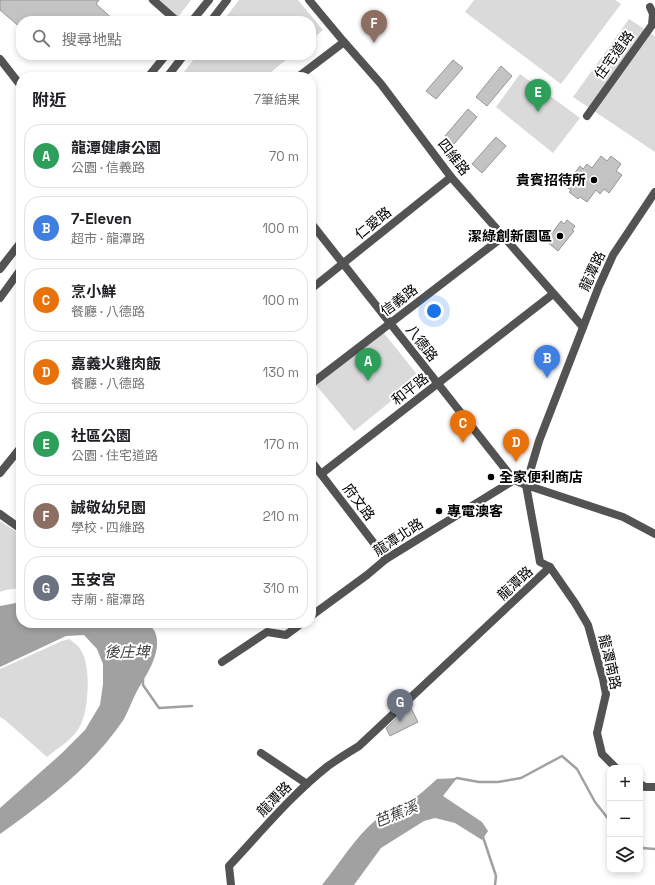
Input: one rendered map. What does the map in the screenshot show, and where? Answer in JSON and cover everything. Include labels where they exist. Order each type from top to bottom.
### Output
[{"type":"street","points":[[153,0],[171,16]]},
{"type":"street","points":[[196,16],[209,0]]},
{"type":"street","points":[[214,16],[227,0]]},
{"type":"street","name":"四維路","points":[[309,0],[381,84],[451,177],[583,327]]},
{"type":"street","name":"住宅道路","points":[[587,116],[652,25],[653,14],[650,7]]},
{"type":"street","points":[[305,72],[344,42]]},
{"type":"street","points":[[0,58],[16,79]]},
{"type":"street","points":[[152,72],[162,60]]},
{"type":"street","points":[[171,72],[180,60]]},
{"type":"street","name":"仁愛路","points":[[316,285],[451,177]]},
{"type":"street","name":"龍潭路","points":[[231,885],[228,866],[307,784],[328,766],[359,746],[550,567],[540,562],[526,485],[539,441],[599,286],[613,255],[655,192]]},
{"type":"street","name":"八德路","points":[[316,228],[514,480]]},
{"type":"street","name":"信義路","points":[[316,380],[504,236]]},
{"type":"street","points":[[0,269],[16,248]]},
{"type":"street","points":[[0,298],[16,276]]},
{"type":"street","name":"和平路","points":[[321,474],[553,294]]},
{"type":"street","points":[[0,473],[16,454]]},
{"type":"street","name":"府文路","points":[[316,468],[386,559]]},
{"type":"street","points":[[514,480],[623,517],[655,534]]},
{"type":"street","name":"龍潭北路","points":[[316,612],[386,559],[514,480]]},
{"type":"street","points":[[0,514],[16,525]]},
{"type":"street","name":"龍潭南路","points":[[550,567],[588,625],[606,694],[597,733],[602,754],[613,765]]},
{"type":"street","points":[[222,662],[267,632],[286,634],[295,628]]},
{"type":"street","points":[[261,753],[307,784]]},
{"type":"street","points":[[643,785],[655,787]]},
{"type":"shaded area","points":[[148,0],[191,0],[179,16],[166,16]]},
{"type":"shaded area","points":[[239,0],[298,0],[311,16],[227,16]]},
{"type":"shaded area","points":[[474,0],[615,0],[621,4],[561,84],[465,12]]},
{"type":"shaded area","points":[[629,19],[655,36],[655,152],[573,97]]},
{"type":"shaded area","points":[[316,22],[323,30],[316,36]]},
{"type":"shaded area","points":[[193,60],[286,60],[271,72],[184,72]]},
{"type":"shaded area","points":[[520,74],[580,118],[553,153],[496,107]]},
{"type":"shaded area","points":[[383,332],[420,378],[354,431],[316,385]]},
{"type":"shaded area","points":[[0,521],[16,532],[16,589],[0,592]]},
{"type":"shaded area","points":[[69,639],[80,648],[85,659],[88,679],[87,702],[79,728],[69,740],[47,757],[0,717],[0,669]]},
{"type":"water","name":"後庄埤","points":[[16,603],[16,628],[152,628],[155,632],[157,647],[149,671],[135,694],[126,716],[98,753],[51,796],[0,834],[0,808],[61,754],[85,730],[100,705],[103,684],[103,664],[97,649],[84,635],[66,636],[0,667],[0,606]]},
{"type":"water","points":[[457,778],[443,796],[482,822],[488,831],[482,840],[455,823],[435,818],[424,821],[381,848],[354,885],[322,885],[355,842],[377,819],[414,799],[437,779]]},
{"type":"building","points":[[0,0],[99,0],[96,4],[109,16],[16,16],[16,24],[0,10]]},
{"type":"building","points":[[453,60],[463,68],[436,99],[426,91]]},
{"type":"building","points":[[501,66],[512,76],[487,106],[476,97]]},
{"type":"building","points":[[468,109],[477,117],[454,144],[445,136]]},
{"type":"building","points":[[496,137],[506,146],[482,173],[472,164]]},
{"type":"building","name":"貴賓招待所","points":[[601,156],[607,161],[611,156],[621,164],[616,171],[622,175],[609,193],[604,189],[600,194],[596,190],[587,202],[580,197],[578,199],[569,192],[571,190],[565,186],[580,166],[583,169],[587,164],[592,168]]},
{"type":"building","name":"潔綠創新園區","points":[[567,220],[575,226],[572,230],[574,231],[558,251],[546,241],[561,221],[564,224]]},
{"type":"building","points":[[411,708],[418,722],[390,736],[386,728],[404,711]]},
{"type":"waterway","points":[[143,678],[143,685],[159,708],[192,706]]},
{"type":"waterway","points":[[455,779],[457,778],[479,782],[498,782],[521,778],[562,756],[577,769],[595,802],[607,817]]},
{"type":"waterway","name":"芭蕉溪","points":[[482,836],[496,876],[495,885]]},
{"type":"waterway","points":[[643,848],[655,849]]},
{"type":"place","name":"誠敬幼兒園","points":[[374,43]]},
{"type":"place","name":"社區公園","points":[[538,112]]},
{"type":"place","name":"貴賓招待所","points":[[594,180]]},
{"type":"place","name":"潔綠創新園區","points":[[560,236]]},
{"type":"place","name":"7-Eleven","points":[[547,378]]},
{"type":"place","name":"龍潭健康公園","points":[[368,381]]},
{"type":"place","name":"烹小鮮","points":[[463,443]]},
{"type":"place","name":"嘉義火雞肉飯","points":[[516,462]]},
{"type":"place","name":"全家便利商店","points":[[491,477]]},
{"type":"place","name":"專電澳客","points":[[439,511]]},
{"type":"place","name":"玉安宮","points":[[400,722]]}]
